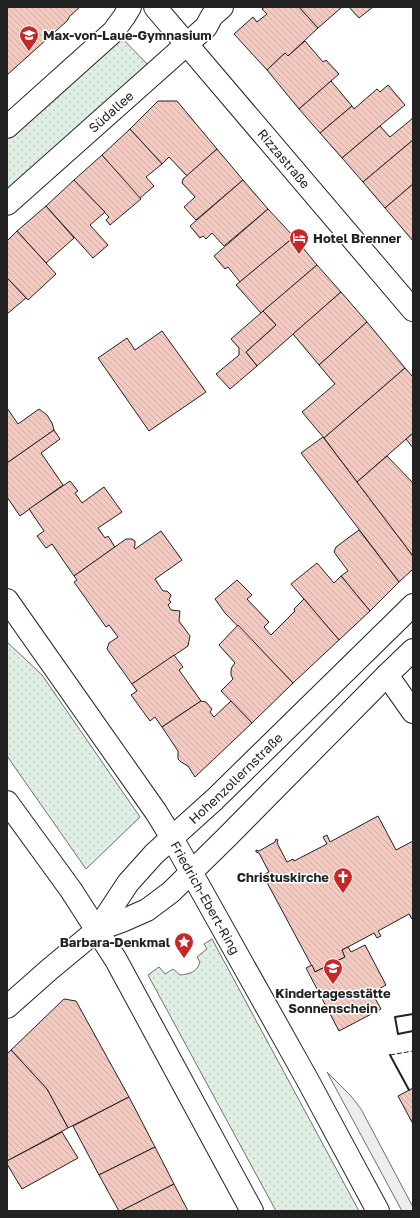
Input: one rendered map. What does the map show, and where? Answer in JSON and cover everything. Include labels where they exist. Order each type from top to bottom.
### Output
[{"type":"street","points":[[7,127],[113,32],[130,7]]},
{"type":"street","name":"Rizzastraße","points":[[155,7],[413,310]]},
{"type":"street","name":"Südallee","points":[[7,204],[206,26],[212,10]]},
{"type":"street","name":"Friedrich-Ebert-Ring","points":[[7,600],[156,812],[172,838],[307,1079],[378,1211]]},
{"type":"street","name":"Hohenzollernstraße","points":[[97,930],[128,884],[154,854],[205,808],[413,605]]},
{"type":"street","points":[[7,1008],[50,969],[97,930],[147,910],[171,892],[192,873],[386,675],[413,650]]},
{"type":"street","points":[[386,675],[413,712]]},
{"type":"street","points":[[7,802],[71,890],[116,960],[252,1211]]},
{"type":"green space","points":[[120,36],[149,66],[7,195],[7,138]]},
{"type":"green space","points":[[7,642],[42,675],[140,817],[86,869],[7,756]]},
{"type":"green space","points":[[212,939],[359,1211],[276,1211],[148,975],[159,967],[165,974],[173,969],[180,975],[193,972],[200,962],[197,957],[207,949],[204,944]]},
{"type":"shaded area","points":[[327,1072],[351,1096],[361,1109],[413,1207],[413,1211],[402,1211]]},
{"type":"building","name":"Max-von-Laue-Gymnasium","points":[[7,7],[80,7],[70,16],[67,21],[7,75]]},
{"type":"building","points":[[265,7],[299,7],[318,28],[288,56],[285,53],[267,70],[234,34],[253,17],[257,22],[267,14],[262,9]]},
{"type":"building","points":[[299,7],[342,7],[318,28]]},
{"type":"building","points":[[349,7],[373,7],[359,18]]},
{"type":"building","points":[[305,41],[323,62],[326,60],[339,74],[299,109],[267,70],[285,53],[288,56]]},
{"type":"building","points":[[331,81],[352,106],[320,133],[299,109]]},
{"type":"building","points":[[388,85],[405,105],[342,158],[320,133],[352,106],[354,109],[377,89],[380,92]]},
{"type":"building","points":[[158,101],[177,101],[217,149],[187,176],[169,157],[162,164],[130,129]]},
{"type":"building","points":[[413,118],[413,140],[363,182],[342,158],[380,126],[390,137]]},
{"type":"building","points":[[130,129],[162,164],[146,177],[154,186],[139,199],[102,155]]},
{"type":"building","points":[[413,140],[413,184],[385,208],[363,182]]},
{"type":"building","points":[[217,149],[243,180],[196,220],[184,207],[195,197],[182,183],[183,179]]},
{"type":"building","points":[[102,155],[141,199],[110,225],[106,220],[109,217],[74,180]]},
{"type":"building","points":[[74,180],[105,212],[90,225],[108,245],[93,258],[46,206]]},
{"type":"building","points":[[243,180],[268,209],[224,246],[212,233],[206,239],[203,236],[200,238],[190,226]]},
{"type":"building","points":[[413,184],[413,241],[385,208]]},
{"type":"building","points":[[46,206],[74,238],[46,263],[17,231]]},
{"type":"building","points":[[268,209],[294,237],[240,282],[228,267],[225,269],[214,256]]},
{"type":"building","points":[[17,231],[56,274],[28,300],[7,278],[7,241]]},
{"type":"building","points":[[294,237],[317,265],[261,313],[236,285]]},
{"type":"building","points":[[317,265],[341,292],[257,366],[246,352],[276,325],[263,311]]},
{"type":"building","points":[[7,278],[26,298],[7,314]]},
{"type":"building","points":[[341,292],[367,322],[319,365],[293,334]]},
{"type":"building","points":[[263,311],[276,325],[246,352],[257,366],[230,389],[216,374],[239,355],[239,348],[231,339]]},
{"type":"building","points":[[367,322],[405,368],[324,438],[302,412],[335,384],[319,365]]},
{"type":"building","points":[[162,331],[206,392],[149,431],[98,358],[127,338],[135,350]]},
{"type":"building","points":[[405,368],[413,377],[413,433],[357,482],[324,438]]},
{"type":"building","points":[[7,408],[18,424],[39,409],[47,415],[54,430],[7,463]]},
{"type":"building","points":[[54,430],[60,439],[41,453],[63,485],[20,516],[7,497],[7,463]]},
{"type":"building","points":[[413,433],[413,448],[406,439]]},
{"type":"building","points":[[323,437],[413,556],[413,569],[399,582],[301,453]]},
{"type":"building","points":[[387,456],[413,483],[413,556],[357,482]]},
{"type":"building","points":[[70,481],[78,491],[75,493],[82,503],[104,487],[122,512],[98,528],[105,538],[108,536],[115,547],[74,576],[52,544],[46,548],[37,536],[44,531],[29,509]]},
{"type":"building","points":[[359,530],[399,582],[370,611],[341,576],[348,571],[334,552],[336,547]]},
{"type":"building","points":[[161,531],[182,560],[155,579],[163,591],[167,591],[171,595],[169,600],[171,602],[168,605],[171,610],[180,611],[179,621],[190,636],[188,646],[132,684],[107,649],[109,643],[118,637],[109,625],[106,627],[74,582],[77,580],[74,576],[126,539],[132,539],[135,541],[135,549]]},
{"type":"building","points":[[317,563],[334,583],[341,576],[370,611],[339,640],[291,584]]},
{"type":"building","points":[[237,580],[252,595],[247,599],[269,622],[264,627],[271,635],[295,611],[294,609],[304,599],[339,640],[293,683],[225,613],[215,599]]},
{"type":"building","points":[[238,625],[293,683],[252,723],[221,691],[233,679],[231,670],[235,663],[219,645]]},
{"type":"building","points":[[174,655],[183,667],[179,670],[201,701],[162,727],[155,717],[150,721],[131,695],[137,691],[132,684]]},
{"type":"building","points":[[201,701],[206,702],[212,709],[210,712],[214,717],[231,701],[252,723],[195,777],[188,766],[178,759],[178,751],[162,727]]},
{"type":"building","name":"Christuskirche","points":[[378,816],[396,850],[413,841],[413,919],[409,914],[378,931],[381,936],[377,938],[374,933],[342,950],[345,957],[315,972],[263,875],[269,872],[256,850],[259,851],[275,842],[276,839],[278,840],[277,843],[287,862],[293,859],[294,861],[327,844],[323,837],[327,835],[330,842]]},
{"type":"building","points":[[365,945],[386,985],[372,993],[381,1009],[339,1031],[306,968],[312,965],[315,972],[345,957],[342,950],[348,947],[351,952]]},
{"type":"building","points":[[64,999],[76,1001],[129,1097],[68,1128],[47,1089],[11,1050]]},
{"type":"building","points":[[11,1050],[47,1089],[68,1128],[7,1161],[7,1054]]},
{"type":"building","points":[[413,1088],[413,1124],[398,1096]]},
{"type":"building","points":[[129,1097],[155,1147],[99,1175],[73,1126]]},
{"type":"building","points":[[62,1132],[78,1158],[22,1189],[7,1164],[7,1161]]},
{"type":"building","points":[[155,1147],[174,1184],[119,1211],[99,1175]]},
{"type":"building","points":[[174,1184],[188,1211],[121,1211]]},
{"type":"fence","points":[[390,1055],[413,1051]]},
{"type":"wall","points":[[413,1014],[395,1017],[398,1034],[413,1031]]},
{"type":"wall","points":[[390,1055],[409,1090]]},
{"type":"place","name":"Max-von-Laue-Gymnasium","points":[[29,52]]},
{"type":"place","name":"Hotel Brenner","points":[[299,255]]},
{"type":"place","name":"Christuskirche","points":[[343,894]]},
{"type":"place","name":"Barbara-Denkmal","points":[[184,959]]},
{"type":"place","name":"Kindertagesstätte Sonnenschein","points":[[333,985]]}]
